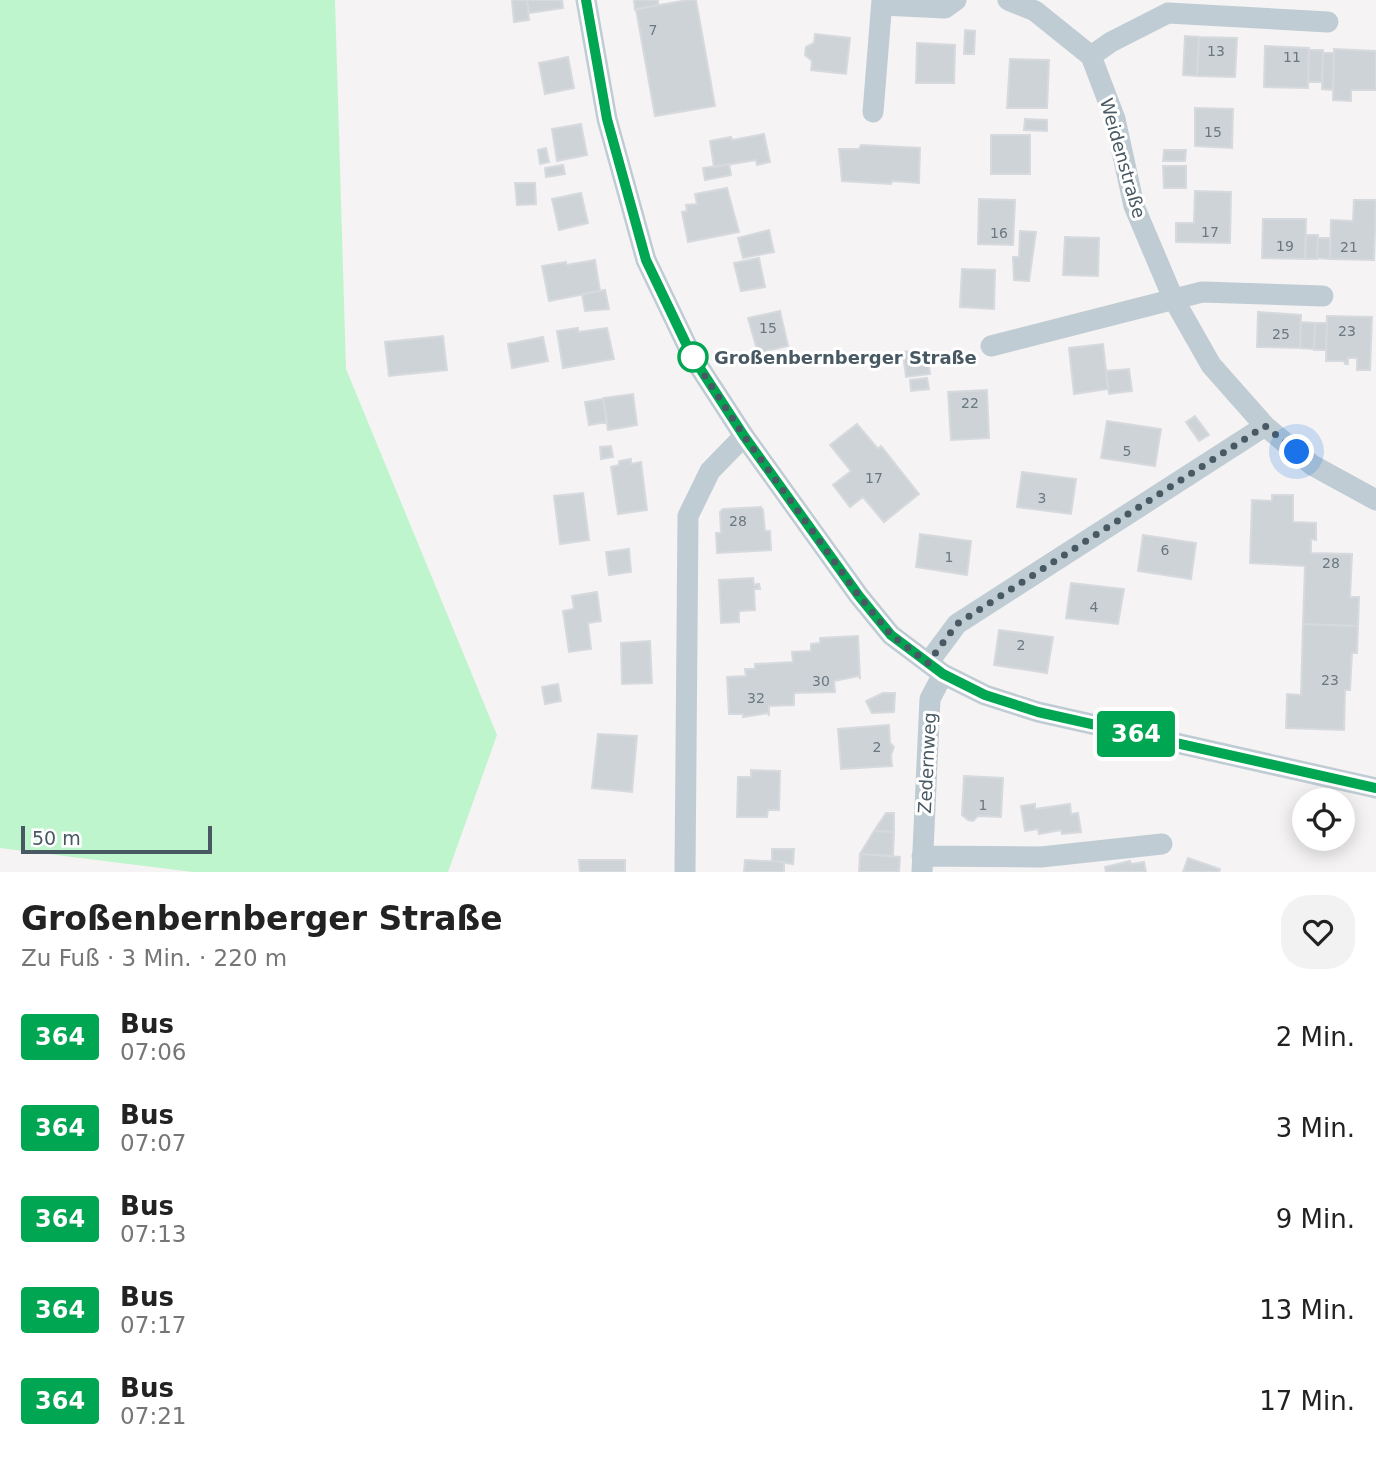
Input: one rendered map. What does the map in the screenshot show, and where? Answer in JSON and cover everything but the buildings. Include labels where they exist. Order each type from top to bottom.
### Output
[{"type":"street","points":[[586,0],[607,119],[646,260],[692,356],[744,436],[859,596],[891,635],[935,669],[985,695],[1038,712],[1376,788]]},
{"type":"street","points":[[873,112],[882,3],[945,8],[956,0]]},
{"type":"street","points":[[1008,0],[1035,11],[1091,56],[1111,42],[1168,13],[1328,22]]},
{"type":"street","name":"Weidenstraße","points":[[1091,56],[1115,119],[1134,206],[1173,298],[1211,365],[1265,426],[1312,465],[1376,500]]},
{"type":"street","points":[[991,346],[1202,292],[1323,296]]},
{"type":"street","name":"Zedernweg","points":[[1162,844],[1041,857],[922,864],[930,699],[935,669],[957,624],[1265,426]]},
{"type":"street","points":[[685,872],[688,516],[710,471],[744,436]]},
{"type":"green space","points":[[0,0],[335,0],[346,369],[497,735],[448,872],[193,872],[0,848]]},
{"type":"bus line","name":"364","points":[[586,0],[607,119],[646,260],[692,356],[744,436],[859,596],[891,635],[943,674],[985,695],[1038,712],[1376,788]]},
{"type":"place","name":"Großenbernberger Straße","points":[[693,357]]},
{"type":"route","points":[[693,357],[744,436],[859,596],[891,635],[928,663],[957,624],[1265,426],[1297,452]]}]
